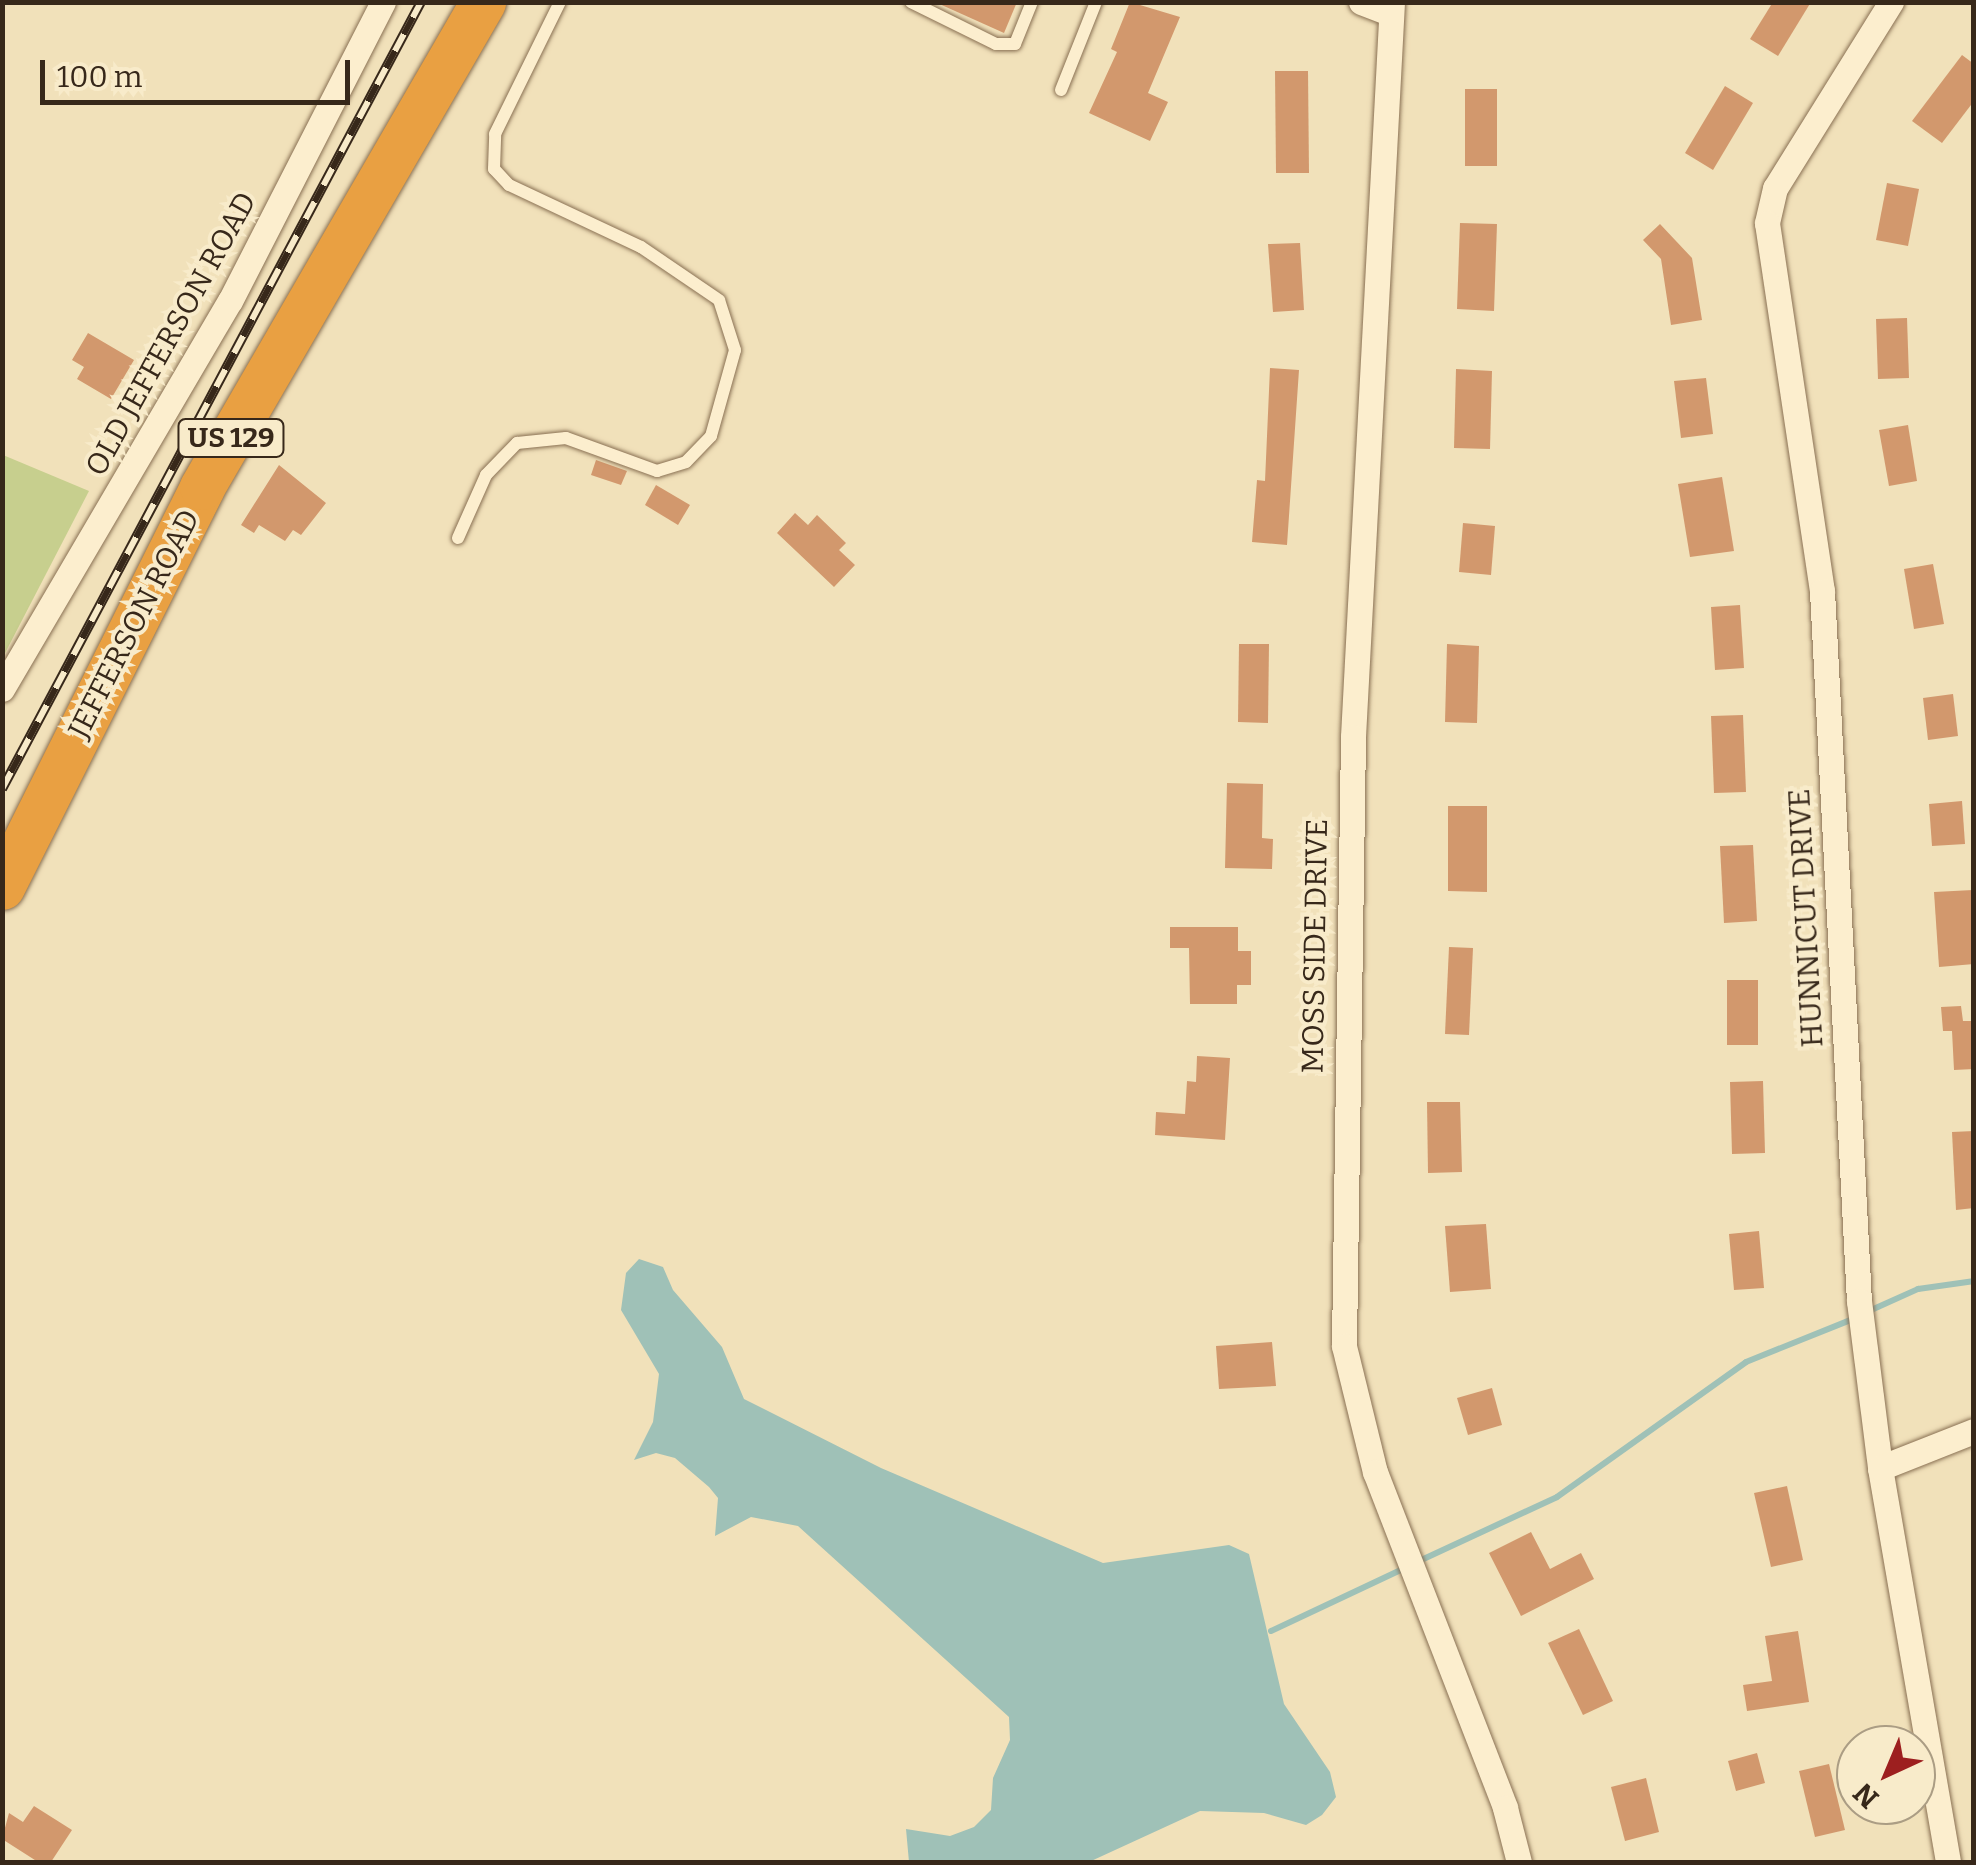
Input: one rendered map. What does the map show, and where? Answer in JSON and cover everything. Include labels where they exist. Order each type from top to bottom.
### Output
[{"type":"highway","name":"JEFFERSON ROAD","points":[[2,887],[202,486],[484,2]]},
{"type":"street","name":"OLD JEFFERSON ROAD","points":[[2,690],[230,301],[382,2]]},
{"type":"street","points":[[1361,2],[1390,8]]},
{"type":"street","name":"HUNNICUT DRIVE","points":[[1892,2],[1775,188],[1767,212],[1822,591],[1859,1301],[1880,1468],[1948,1862]]},
{"type":"street","name":"MOSS SIDE DRIVE","points":[[1390,8],[1348,886],[1344,1346],[1374,1472],[1505,1808],[1519,1862]]},
{"type":"street","points":[[1880,1468],[1974,1430]]},
{"type":"lane","points":[[458,538],[486,475],[518,443],[566,438],[656,471],[686,462],[711,436],[735,350],[719,300],[641,248],[509,185],[494,169],[494,134],[560,2]]},
{"type":"lane","points":[[911,2],[996,44],[1015,44],[1032,2]]},
{"type":"lane","points":[[1061,90],[1096,2]]},
{"type":"green space","points":[[3,455],[89,491],[3,657]]},
{"type":"water","points":[[639,1259],[663,1267],[673,1290],[722,1347],[744,1399],[881,1468],[1103,1563],[1229,1545],[1249,1554],[1284,1704],[1330,1772],[1336,1797],[1322,1815],[1306,1825],[1264,1813],[1200,1811],[1089,1862],[909,1862],[906,1829],[950,1836],[974,1827],[991,1810],[993,1778],[1010,1740],[1009,1717],[798,1526],[751,1517],[715,1536],[718,1498],[709,1487],[675,1458],[656,1453],[634,1460],[653,1422],[659,1374],[621,1310],[626,1273]]},
{"type":"building","points":[[935,2],[1017,2],[1004,33]]},
{"type":"building","points":[[1130,2],[1180,17],[1148,93],[1168,102],[1150,141],[1089,113],[1117,52],[1111,49]]},
{"type":"building","points":[[1773,2],[1811,2],[1778,56],[1750,39]]},
{"type":"building","points":[[1962,55],[1974,64],[1974,101],[1942,143],[1912,121]]},
{"type":"building","points":[[1275,71],[1308,71],[1309,173],[1276,173]]},
{"type":"building","points":[[1725,86],[1753,103],[1713,170],[1685,153]]},
{"type":"building","points":[[1465,89],[1497,89],[1497,166],[1465,166]]},
{"type":"building","points":[[1887,183],[1919,189],[1908,246],[1876,240]]},
{"type":"building","points":[[1460,223],[1497,224],[1494,311],[1457,309]]},
{"type":"building","points":[[1660,224],[1692,258],[1702,320],[1671,325],[1661,259],[1643,240]]},
{"type":"building","points":[[1300,243],[1304,310],[1273,312],[1268,244]]},
{"type":"building","points":[[1907,318],[1909,378],[1878,379],[1876,319]]},
{"type":"building","points":[[88,333],[134,360],[111,399],[77,379],[84,367],[72,360]]},
{"type":"building","points":[[1270,368],[1299,370],[1287,545],[1252,542],[1257,480],[1265,481]]},
{"type":"building","points":[[1456,369],[1492,371],[1490,449],[1454,448]]},
{"type":"building","points":[[1706,378],[1713,434],[1681,438],[1674,381]]},
{"type":"building","points":[[1908,425],[1917,481],[1889,486],[1879,430]]},
{"type":"building","points":[[596,460],[627,471],[621,485],[591,475]]},
{"type":"building","points":[[279,465],[326,503],[301,535],[293,530],[285,541],[259,525],[254,533],[241,525]]},
{"type":"building","points":[[1722,477],[1734,551],[1690,557],[1678,484]]},
{"type":"building","points":[[656,485],[690,505],[678,525],[645,505]]},
{"type":"building","points":[[795,513],[808,525],[817,515],[846,543],[839,550],[855,565],[834,587],[777,533]]},
{"type":"building","points":[[1463,523],[1495,526],[1491,575],[1459,572]]},
{"type":"building","points":[[1933,564],[1944,624],[1914,629],[1904,569]]},
{"type":"building","points":[[1740,605],[1744,668],[1715,670],[1711,607]]},
{"type":"building","points":[[1239,644],[1269,644],[1268,723],[1238,722]]},
{"type":"building","points":[[1447,644],[1479,646],[1477,723],[1445,722]]},
{"type":"building","points":[[1953,694],[1958,736],[1928,740],[1923,698]]},
{"type":"building","points":[[1743,715],[1746,792],[1714,793],[1711,716]]},
{"type":"building","points":[[1227,783],[1263,784],[1262,838],[1273,839],[1272,869],[1225,868]]},
{"type":"building","points":[[1962,801],[1965,844],[1932,846],[1929,804]]},
{"type":"building","points":[[1448,806],[1487,806],[1487,892],[1448,891]]},
{"type":"building","points":[[1753,845],[1757,921],[1724,923],[1720,846]]},
{"type":"building","points":[[1973,890],[1974,964],[1939,967],[1934,892]]},
{"type":"building","points":[[1170,927],[1238,927],[1238,951],[1251,951],[1251,985],[1237,985],[1237,1004],[1190,1004],[1189,948],[1170,948]]},
{"type":"building","points":[[1449,947],[1473,948],[1469,1035],[1445,1034]]},
{"type":"building","points":[[1727,980],[1758,980],[1758,1045],[1727,1045]]},
{"type":"building","points":[[1961,1006],[1963,1021],[1974,1021],[1974,1069],[1954,1070],[1952,1031],[1943,1031],[1941,1007]]},
{"type":"building","points":[[1197,1056],[1230,1058],[1225,1140],[1155,1135],[1156,1112],[1185,1114],[1187,1081],[1196,1082]]},
{"type":"building","points":[[1763,1081],[1765,1153],[1732,1154],[1730,1082]]},
{"type":"building","points":[[1427,1102],[1460,1102],[1462,1172],[1428,1173]]},
{"type":"building","points":[[1974,1131],[1974,1208],[1956,1210],[1952,1132]]},
{"type":"building","points":[[1486,1224],[1491,1289],[1450,1292],[1445,1226]]},
{"type":"building","points":[[1759,1231],[1764,1288],[1734,1290],[1729,1234]]},
{"type":"building","points":[[1272,1342],[1276,1386],[1219,1389],[1216,1346]]},
{"type":"building","points":[[1492,1388],[1502,1425],[1468,1435],[1457,1398]]},
{"type":"building","points":[[1787,1486],[1803,1560],[1771,1567],[1754,1493]]},
{"type":"building","points":[[1531,1532],[1550,1569],[1581,1553],[1594,1579],[1521,1616],[1489,1553]]},
{"type":"building","points":[[1579,1629],[1613,1701],[1583,1715],[1548,1643]]},
{"type":"building","points":[[1798,1631],[1809,1702],[1747,1711],[1743,1685],[1772,1681],[1765,1636]]},
{"type":"building","points":[[1757,1753],[1765,1783],[1736,1791],[1728,1761]]},
{"type":"building","points":[[1829,1764],[1836,1793],[1836,1825],[1844,1825],[1845,1830],[1815,1837],[1799,1771]]},
{"type":"building","points":[[1646,1778],[1659,1832],[1625,1841],[1611,1787]]},
{"type":"building","points":[[34,1806],[72,1830],[51,1862],[38,1862],[2,1839],[9,1813],[23,1822]]},
{"type":"waterway","points":[[1869,1311],[1918,1289],[1974,1281]]},
{"type":"waterway","points":[[1417,1562],[1557,1497],[1746,1362],[1853,1319]]},
{"type":"waterway","points":[[1271,1631],[1405,1568]]},
{"type":"railway","points":[[2,789],[421,2]]}]
